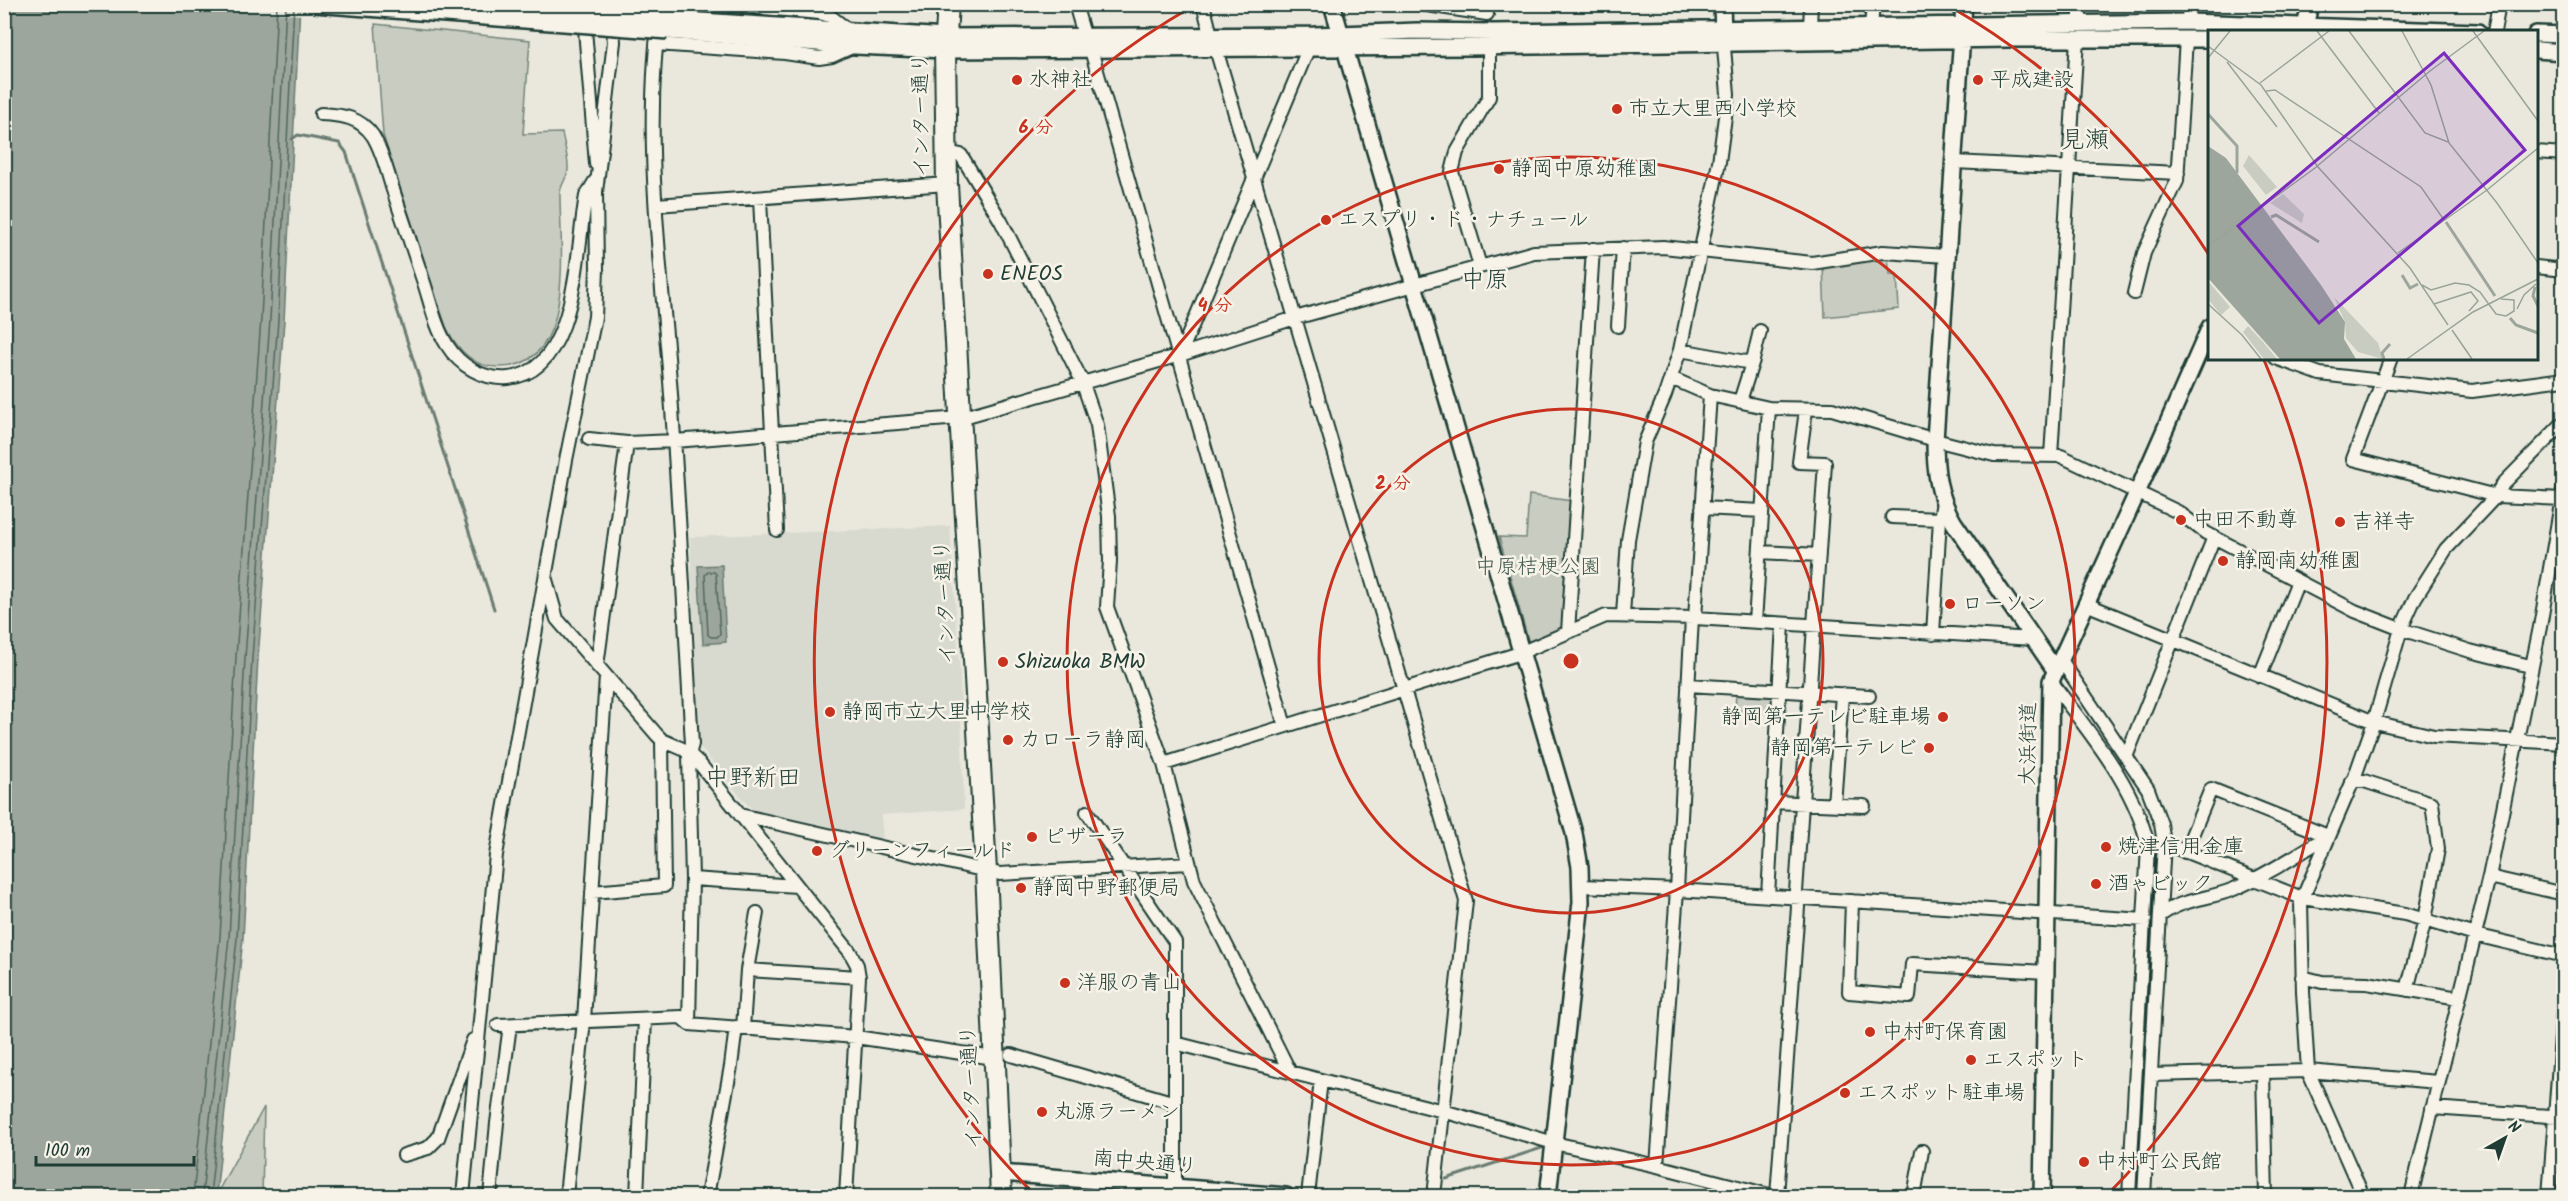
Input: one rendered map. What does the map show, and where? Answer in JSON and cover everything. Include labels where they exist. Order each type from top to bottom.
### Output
[{"type":"main road","name":"インター通り","points":[[948,4],[947,184],[986,871],[1003,1056],[1001,1197]]},
{"type":"street","points":[[314,4],[847,38],[1090,50],[1214,42],[1342,41]]},
{"type":"street","points":[[482,4],[847,38]]},
{"type":"street","points":[[321,114],[347,116],[360,122],[372,136],[384,161],[433,310],[447,344],[466,366],[481,374],[495,378],[526,374],[541,365],[561,335],[586,196],[598,175],[592,142],[581,4]]},
{"type":"street","points":[[463,1197],[496,855],[566,460],[595,317],[598,175],[614,42],[611,4]]},
{"type":"street","points":[[661,4],[653,84],[656,205],[675,441],[692,744],[689,755],[692,879],[689,1024]]},
{"type":"street","points":[[720,4],[756,6],[830,16],[844,29],[847,38]]},
{"type":"street","points":[[1075,4],[1084,35]]},
{"type":"street","points":[[1203,4],[1466,901],[1434,1197]]},
{"type":"street","points":[[1332,4],[1574,833],[1582,886],[1575,967],[1548,1197]]},
{"type":"street","points":[[1420,4],[1486,9],[1491,39],[1489,97],[1457,152],[1452,172],[1480,266]]},
{"type":"street","points":[[1623,615],[1628,540],[1645,441],[1680,350],[1719,162],[1728,94],[1722,4]]},
{"type":"street","points":[[1810,27],[1811,4]]},
{"type":"street","points":[[1871,27],[1873,4]]},
{"type":"street","points":[[1964,4],[1935,440],[1936,474],[1943,502],[1954,523],[2033,639],[2126,757],[2156,806],[2164,843],[2144,1197]]},
{"type":"street","points":[[2051,456],[2080,4]]},
{"type":"street","points":[[2188,22],[2189,4]]},
{"type":"street","points":[[2305,29],[2310,4]]},
{"type":"street","points":[[2494,30],[2499,4]]},
{"type":"street","points":[[2078,32],[2188,22],[2363,30]]},
{"type":"street","points":[[1723,35],[1810,27],[1871,27],[1962,33]]},
{"type":"street","points":[[946,43],[1084,35],[1309,47],[1417,31],[1491,39],[2078,32],[2208,39]]},
{"type":"street","points":[[2538,34],[2564,35]]},
{"type":"street","points":[[656,44],[819,58],[832,56],[847,38]]},
{"type":"street","points":[[2134,293],[2144,253],[2177,182],[2186,39]]},
{"type":"street","points":[[1180,355],[1309,47]]},
{"type":"street","points":[[1090,50],[1180,355],[1285,726]]},
{"type":"street","points":[[2538,50],[2564,52]]},
{"type":"street","points":[[947,152],[961,155],[1001,221],[1083,381],[1096,425],[1109,516],[1110,561],[1107,607],[1164,764],[1194,881],[1290,1072]]},
{"type":"street","points":[[2538,152],[2564,154]]},
{"type":"street","points":[[1954,162],[2178,173]]},
{"type":"street","points":[[656,205],[947,184]]},
{"type":"street","points":[[760,199],[777,530]]},
{"type":"street","points":[[589,439],[627,443],[675,441],[960,418],[1180,355],[1295,318],[1534,252],[1664,247],[1812,263],[1883,252],[1947,256]]},
{"type":"street","points":[[1618,326],[1623,248]]},
{"type":"street","points":[[1568,632],[1593,249]]},
{"type":"street","points":[[2538,267],[2564,270]]},
{"type":"street","points":[[1740,401],[1760,331]]},
{"type":"street","name":"大浜街道","points":[[2042,1197],[2046,913],[2056,670],[2208,332]]},
{"type":"street","points":[[1680,350],[1746,362],[1753,360]]},
{"type":"street","points":[[2282,360],[2320,374],[2472,392],[2564,379]]},
{"type":"street","points":[[2390,360],[2353,459],[2496,496],[2563,495],[2540,627],[2530,666],[2518,740],[2489,877],[2411,1197]]},
{"type":"street","points":[[1671,378],[1710,395],[1769,408],[1832,409],[1994,455],[2061,456],[2178,512],[2214,537],[2355,611],[2401,629],[2470,651],[2530,666]]},
{"type":"street","points":[[1657,1166],[1677,890],[1688,685],[1710,395]]},
{"type":"street","points":[[1755,622],[1769,408]]},
{"type":"street","points":[[1176,1043],[1443,1111],[1554,1143],[1657,1166],[1775,1197],[1825,463],[1799,462],[1806,410]]},
{"type":"street","points":[[2363,1197],[2308,1071],[2302,977],[2302,898],[2352,781],[2374,722],[2401,629],[2421,585],[2445,550],[2496,496],[2521,464],[2564,422]]},
{"type":"street","points":[[597,666],[627,443]]},
{"type":"street","points":[[1933,634],[1943,502]]},
{"type":"street","points":[[1702,508],[1762,512]]},
{"type":"street","points":[[1893,517],[1940,519]]},
{"type":"street","points":[[2126,757],[2214,537]]},
{"type":"street","points":[[1760,552],[1819,555]]},
{"type":"street","points":[[545,576],[556,619],[662,740],[685,750],[699,764],[850,952],[857,965],[859,977],[846,1197]]},
{"type":"street","points":[[2260,676],[2298,581]]},
{"type":"street","points":[[2086,604],[2374,722],[2433,736],[2564,743]]},
{"type":"street","points":[[1164,764],[1520,653],[1606,616],[1693,618],[2033,639]]},
{"type":"street","points":[[1768,897],[1783,624]]},
{"type":"street","points":[[2056,670],[2131,796],[2143,823],[2148,846],[2129,1197]]},
{"type":"street","points":[[566,1197],[584,1020],[606,677]]},
{"type":"street","points":[[1688,685],[1869,696]]},
{"type":"street","points":[[1834,805],[1842,694]]},
{"type":"street","points":[[592,892],[664,886],[662,740]]},
{"type":"street","points":[[2352,781],[2364,781],[2432,803],[2438,849],[2425,920],[2407,990]]},
{"type":"street","points":[[2185,852],[2211,789],[2328,836]]},
{"type":"street","points":[[1773,802],[1864,806]]},
{"type":"street","points":[[1087,812],[1175,942],[1175,1191]]},
{"type":"street","points":[[740,815],[1000,874],[1189,863]]},
{"type":"street","points":[[2160,916],[2174,906],[2212,898],[2253,879],[2328,836]]},
{"type":"street","points":[[2148,846],[2164,843],[2302,898],[2385,910],[2475,935],[2564,956]]},
{"type":"street","points":[[2489,877],[2564,894]]},
{"type":"street","points":[[692,879],[797,886]]},
{"type":"street","points":[[1582,886],[2145,920]]},
{"type":"street","points":[[1852,901],[1848,992],[1909,997],[1912,963],[2046,972]]},
{"type":"street","points":[[707,1197],[739,1028],[757,913]]},
{"type":"street","points":[[747,970],[859,977]]},
{"type":"street","points":[[2302,977],[2322,982],[2367,983],[2459,998]]},
{"type":"street","points":[[2549,1197],[2559,1117],[2564,997]]},
{"type":"street","points":[[490,1197],[504,1025],[681,1017],[689,1024],[856,1037],[1003,1056],[1175,1103]]},
{"type":"street","points":[[637,1197],[645,1019]]},
{"type":"street","points":[[405,1155],[428,1148],[438,1138],[479,1028]]},
{"type":"street","points":[[2151,1075],[2308,1071],[2439,1082]]},
{"type":"street","points":[[2263,1072],[2266,1197]]},
{"type":"street","points":[[1308,1197],[1321,1080]]},
{"type":"street","points":[[2432,1108],[2559,1117]]},
{"type":"street","points":[[1914,1197],[1922,1151]]},
{"type":"street","name":"南中央通り","points":[[1001,1173],[1175,1191],[1286,1197]]},
{"type":"shaded area","name":"静岡市立大里中学校","points":[[950,526],[960,677],[964,809],[881,815],[883,841],[755,812],[699,746],[690,537]]},
{"type":"green space","points":[[375,24],[530,40],[523,134],[562,133],[568,166],[560,192],[561,274],[558,302],[552,328],[541,349],[523,363],[497,367],[480,364],[460,348],[446,327],[383,135]]},
{"type":"green space","points":[[1888,258],[1890,274],[1897,274],[1899,309],[1825,317],[1823,266]]},
{"type":"green space","name":"中原桔梗公園","points":[[1529,495],[1572,501],[1564,627],[1529,643],[1499,537],[1526,538]]},
{"type":"green space","points":[[1736,693],[1774,696],[1773,714],[1735,710]]},
{"type":"green space","points":[[264,1107],[262,1196],[216,1196],[216,1195]]},
{"type":"water","points":[[5,5],[300,5],[284,321],[258,658],[243,938],[216,1196],[5,1196]]},
{"type":"water","points":[[722,565],[726,642],[703,644],[698,566]]},
{"type":"pier","points":[[161,4],[303,4],[302,15],[161,5]]},
{"type":"waterway","points":[[292,139],[298,135],[339,143],[346,152],[494,609]]},
{"type":"waterway","points":[[1446,1179],[1548,1146]]},
{"type":"place","name":"水神社","points":[[1017,80]]},
{"type":"place","name":"平成建設","points":[[1978,80]]},
{"type":"place","name":"市立大里西小学校","points":[[1617,109]]},
{"type":"place","name":"静岡中原幼稚園","points":[[1499,169]]},
{"type":"place","name":"エスプリ・ド・ナチュール","points":[[1326,220]]},
{"type":"place","name":"ENEOS","points":[[988,274]]},
{"type":"place","name":"中田不動尊","points":[[2181,520]]},
{"type":"place","name":"吉祥寺","points":[[2340,522]]},
{"type":"place","name":"静岡南幼稚園","points":[[2223,561]]},
{"type":"place","name":"ローソン","points":[[1950,604]]},
{"type":"place","name":"Shizuoka BMW","points":[[1003,662]]},
{"type":"place","name":"静岡市立大里中学校","points":[[830,712]]},
{"type":"place","name":"静岡第一テレビ駐車場","points":[[1943,717]]},
{"type":"place","name":"カローラ静岡","points":[[1008,740]]},
{"type":"place","name":"静岡第一テレビ","points":[[1929,748]]},
{"type":"place","name":"ピザーラ","points":[[1032,837]]},
{"type":"place","name":"焼津信用金庫","points":[[2106,847]]},
{"type":"place","name":"グリーンフィールド","points":[[817,851]]},
{"type":"place","name":"酒ゃビック","points":[[2096,884]]},
{"type":"place","name":"静岡中野郵便局","points":[[1021,888]]},
{"type":"place","name":"洋服の青山","points":[[1065,983]]},
{"type":"place","name":"中村町保育園","points":[[1870,1032]]},
{"type":"place","name":"エスポット","points":[[1971,1060]]},
{"type":"place","name":"エスポット駐車場","points":[[1845,1093]]},
{"type":"place","name":"丸源ラーメン","points":[[1042,1112]]},
{"type":"place","name":"中村町公民館","points":[[2084,1162]]},
{"type":"district","name":"見瀬","points":[[2085,140]]},
{"type":"district","name":"中原","points":[[1485,280]]},
{"type":"district","name":"中野新田","points":[[753,778]]}]
